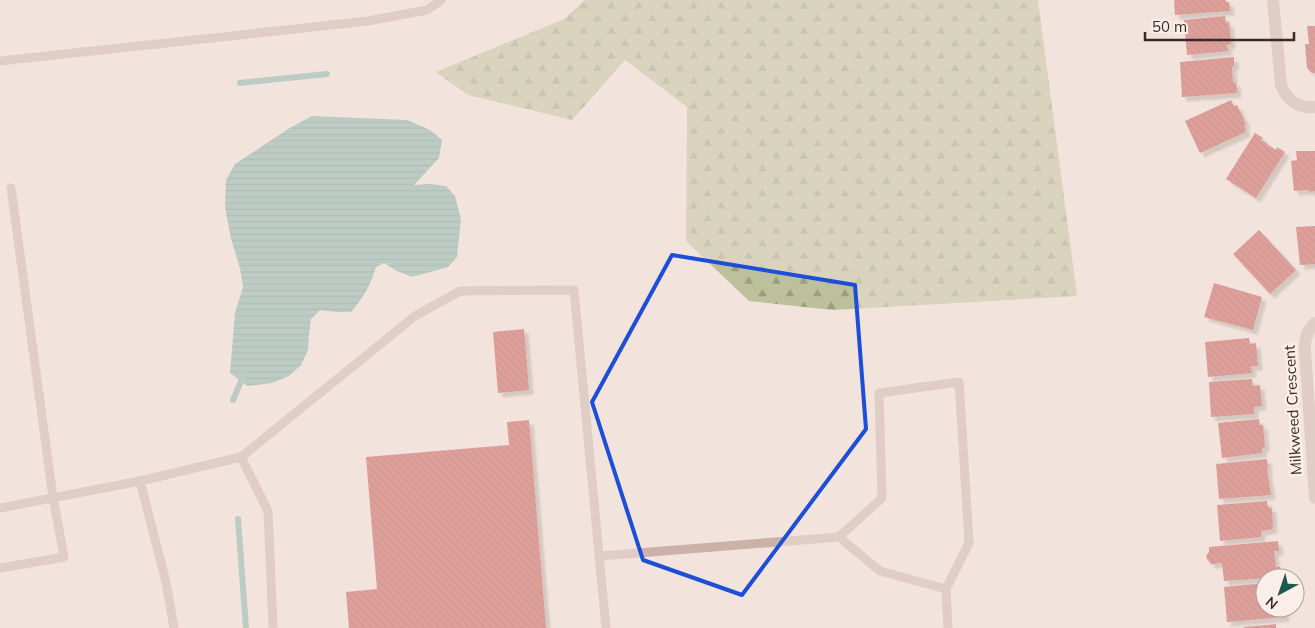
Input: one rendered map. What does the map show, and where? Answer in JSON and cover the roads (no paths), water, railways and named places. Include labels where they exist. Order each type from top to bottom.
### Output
[{"type":"street","points":[[1273,0],[1280,85],[1290,101],[1308,108],[1315,107]]},
{"type":"street","name":"Milkweed Crescent","points":[[1315,323],[1309,328],[1305,337],[1304,350],[1315,498]]},
{"type":"lane","points":[[0,61],[368,21],[427,10],[441,0]]},
{"type":"lane","points":[[0,568],[64,557],[53,497],[10,188]]},
{"type":"lane","points":[[0,508],[140,481],[241,457],[415,316],[460,291],[574,290],[606,628]]},
{"type":"lane","points":[[600,556],[839,537],[882,498],[879,393],[959,382],[968,543],[946,589],[948,628]]},
{"type":"lane","points":[[241,457],[268,511],[273,628]]},
{"type":"lane","points":[[140,481],[166,582],[174,628]]},
{"type":"lane","points":[[839,537],[880,571],[946,589]]},
{"type":"water","points":[[312,116],[407,120],[430,130],[442,140],[439,158],[414,185],[446,186],[455,196],[461,220],[457,257],[448,267],[412,277],[384,263],[376,267],[366,291],[351,312],[320,310],[311,319],[308,350],[301,365],[289,376],[272,383],[248,386],[230,373],[235,313],[243,287],[225,207],[226,180],[235,164],[288,129]]},
{"type":"waterway","points":[[240,83],[327,74]]},
{"type":"waterway","points":[[233,400],[244,374]]},
{"type":"waterway","points":[[238,519],[246,628]]}]
